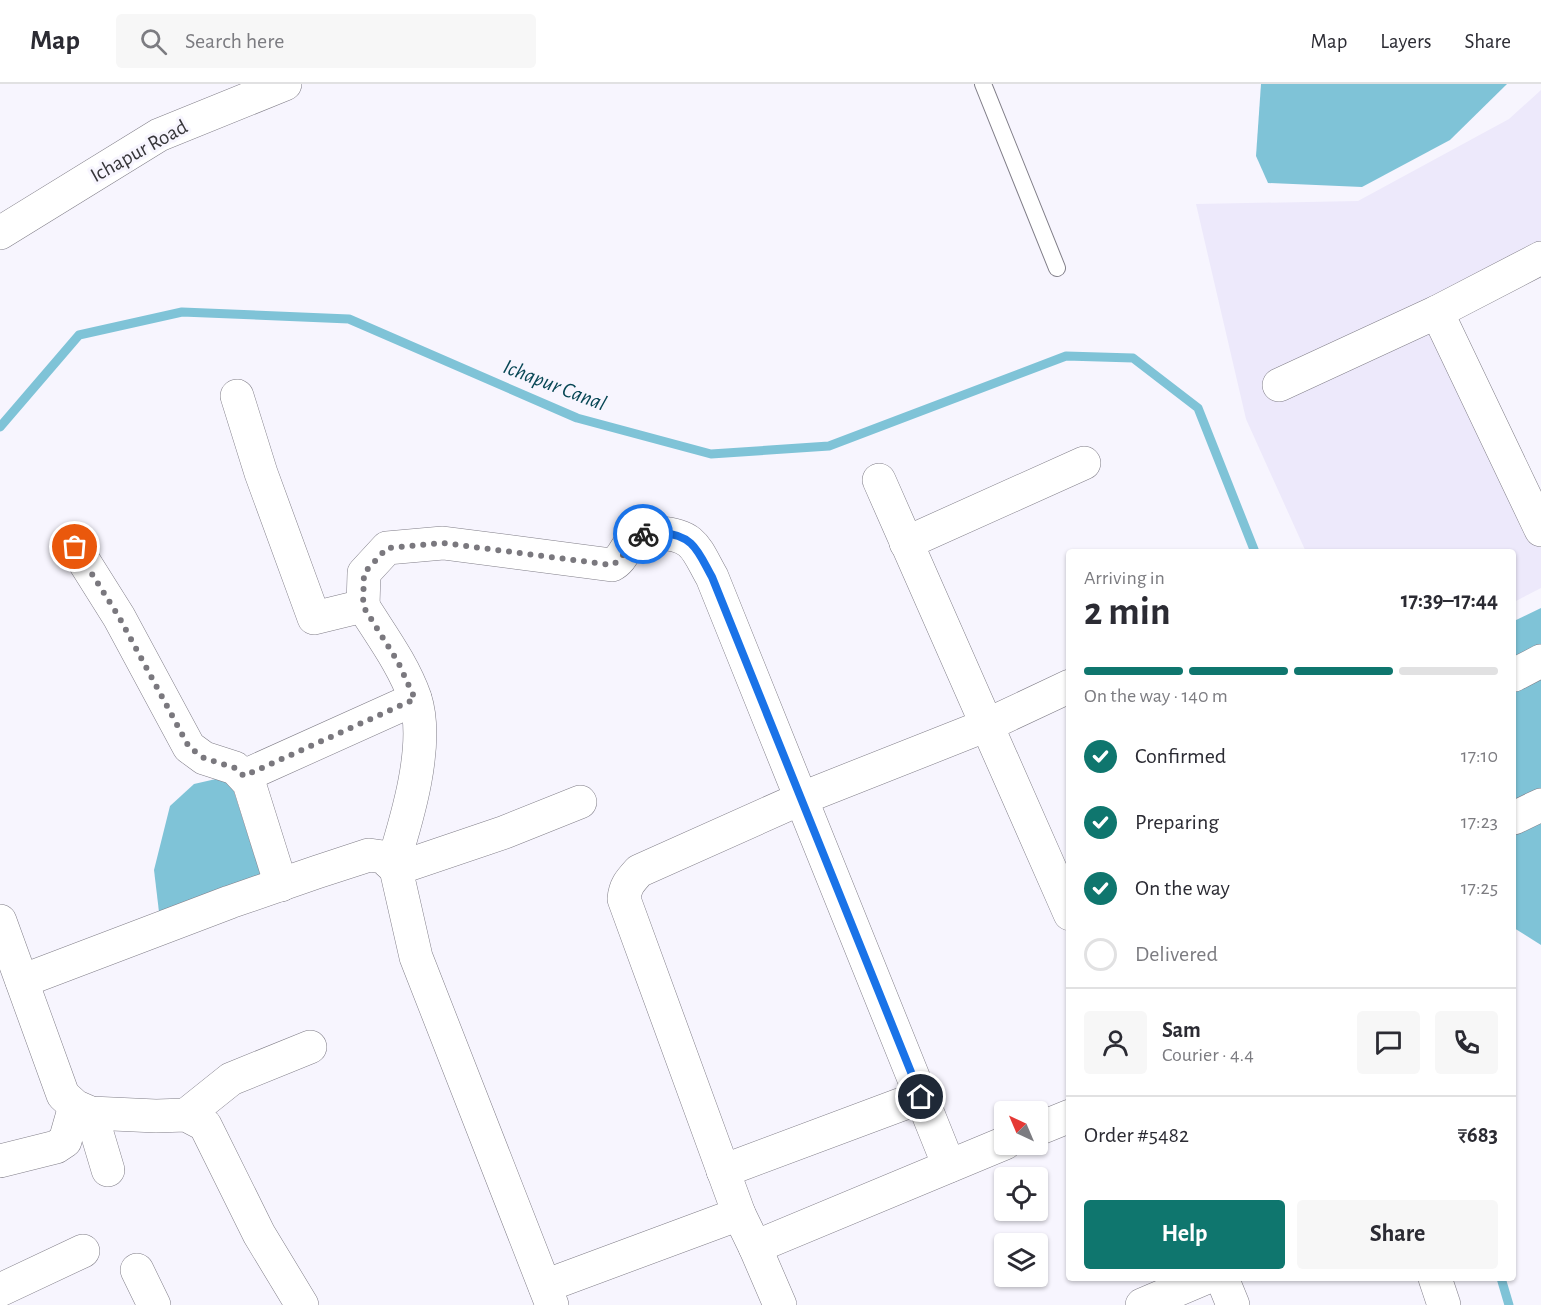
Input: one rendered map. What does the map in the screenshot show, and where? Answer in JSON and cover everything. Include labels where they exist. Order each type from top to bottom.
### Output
[{"type":"street","name":"Ichapur Road","points":[[0,233],[159,135],[285,84]]},
{"type":"street","points":[[1279,385],[1437,312],[1541,258]]},
{"type":"street","points":[[1437,312],[1541,530]]},
{"type":"street","points":[[237,396],[261,473],[314,618],[363,606]]},
{"type":"street","points":[[906,543],[1084,463]]},
{"type":"street","points":[[879,480],[1066,905]]},
{"type":"street","points":[[739,1214],[549,1296],[416,957],[394,867],[413,798],[420,732],[415,699],[398,662],[363,606],[364,573],[387,548],[443,543],[612,565],[618,562],[634,539],[645,534],[675,534],[686,538],[694,546],[712,577],[949,1166]]},
{"type":"street","points":[[75,547],[119,617],[189,747],[204,758],[235,768],[249,783],[281,885]]},
{"type":"street","points":[[1516,674],[1541,661]]},
{"type":"street","points":[[780,1305],[739,1214],[723,1171],[624,899],[625,888],[639,871],[800,799],[987,725],[1066,688]]},
{"type":"street","points":[[244,776],[415,699]]},
{"type":"street","points":[[394,867],[505,832],[580,802]]},
{"type":"street","points":[[1516,817],[1541,805]]},
{"type":"street","points":[[22,981],[281,885],[369,855],[378,855],[394,867]]},
{"type":"street","points":[[0,921],[61,1091],[67,1100],[83,1109],[156,1116],[186,1115],[205,1125],[259,1234],[302,1305]]},
{"type":"street","points":[[186,1115],[231,1080],[310,1047]]},
{"type":"street","points":[[723,1171],[921,1097]]},
{"type":"street","points":[[0,1161],[56,1147],[65,1141],[83,1109]]},
{"type":"street","points":[[83,1109],[108,1170]]},
{"type":"street","points":[[1048,1125],[1066,1118]]},
{"type":"street","points":[[755,1247],[994,1148]]},
{"type":"street","points":[[0,1290],[83,1251]]},
{"type":"street","points":[[137,1270],[154,1305]]},
{"type":"street","points":[[1142,1305],[1198,1281]]},
{"type":"street","points":[[1223,1281],[1233,1305]]},
{"type":"street","points":[[1436,1281],[1444,1305]]},
{"type":"lane","points":[[983,84],[1057,268]]},
{"type":"shaded area","points":[[1541,90],[1541,249],[1427,310],[1541,547],[1541,588],[1516,601],[1516,549],[1305,549],[1246,419],[1196,204],[1358,201],[1509,119]]},
{"type":"water","points":[[1261,84],[1507,84],[1450,140],[1362,187],[1268,183],[1256,156]]},
{"type":"water","points":[[1541,608],[1541,945],[1516,929],[1516,620]]},
{"type":"water","points":[[229,776],[261,876],[159,912],[154,870],[170,806],[194,784]]},
{"type":"waterway","name":"Ichapur Canal","points":[[0,427],[79,335],[182,312],[349,319],[577,418],[711,454],[829,446],[1066,356],[1133,358],[1198,408],[1254,549]]},
{"type":"waterway","points":[[1502,1281],[1509,1305]]},
{"type":"way so far","points":[[75,547],[119,617],[189,747],[204,758],[235,768],[244,776],[415,699],[398,662],[363,606],[364,573],[387,548],[443,543],[612,565],[618,562],[634,539],[643,534]]},
{"type":"route","points":[[643,534],[675,534],[686,538],[694,546],[712,577],[921,1097]]}]
